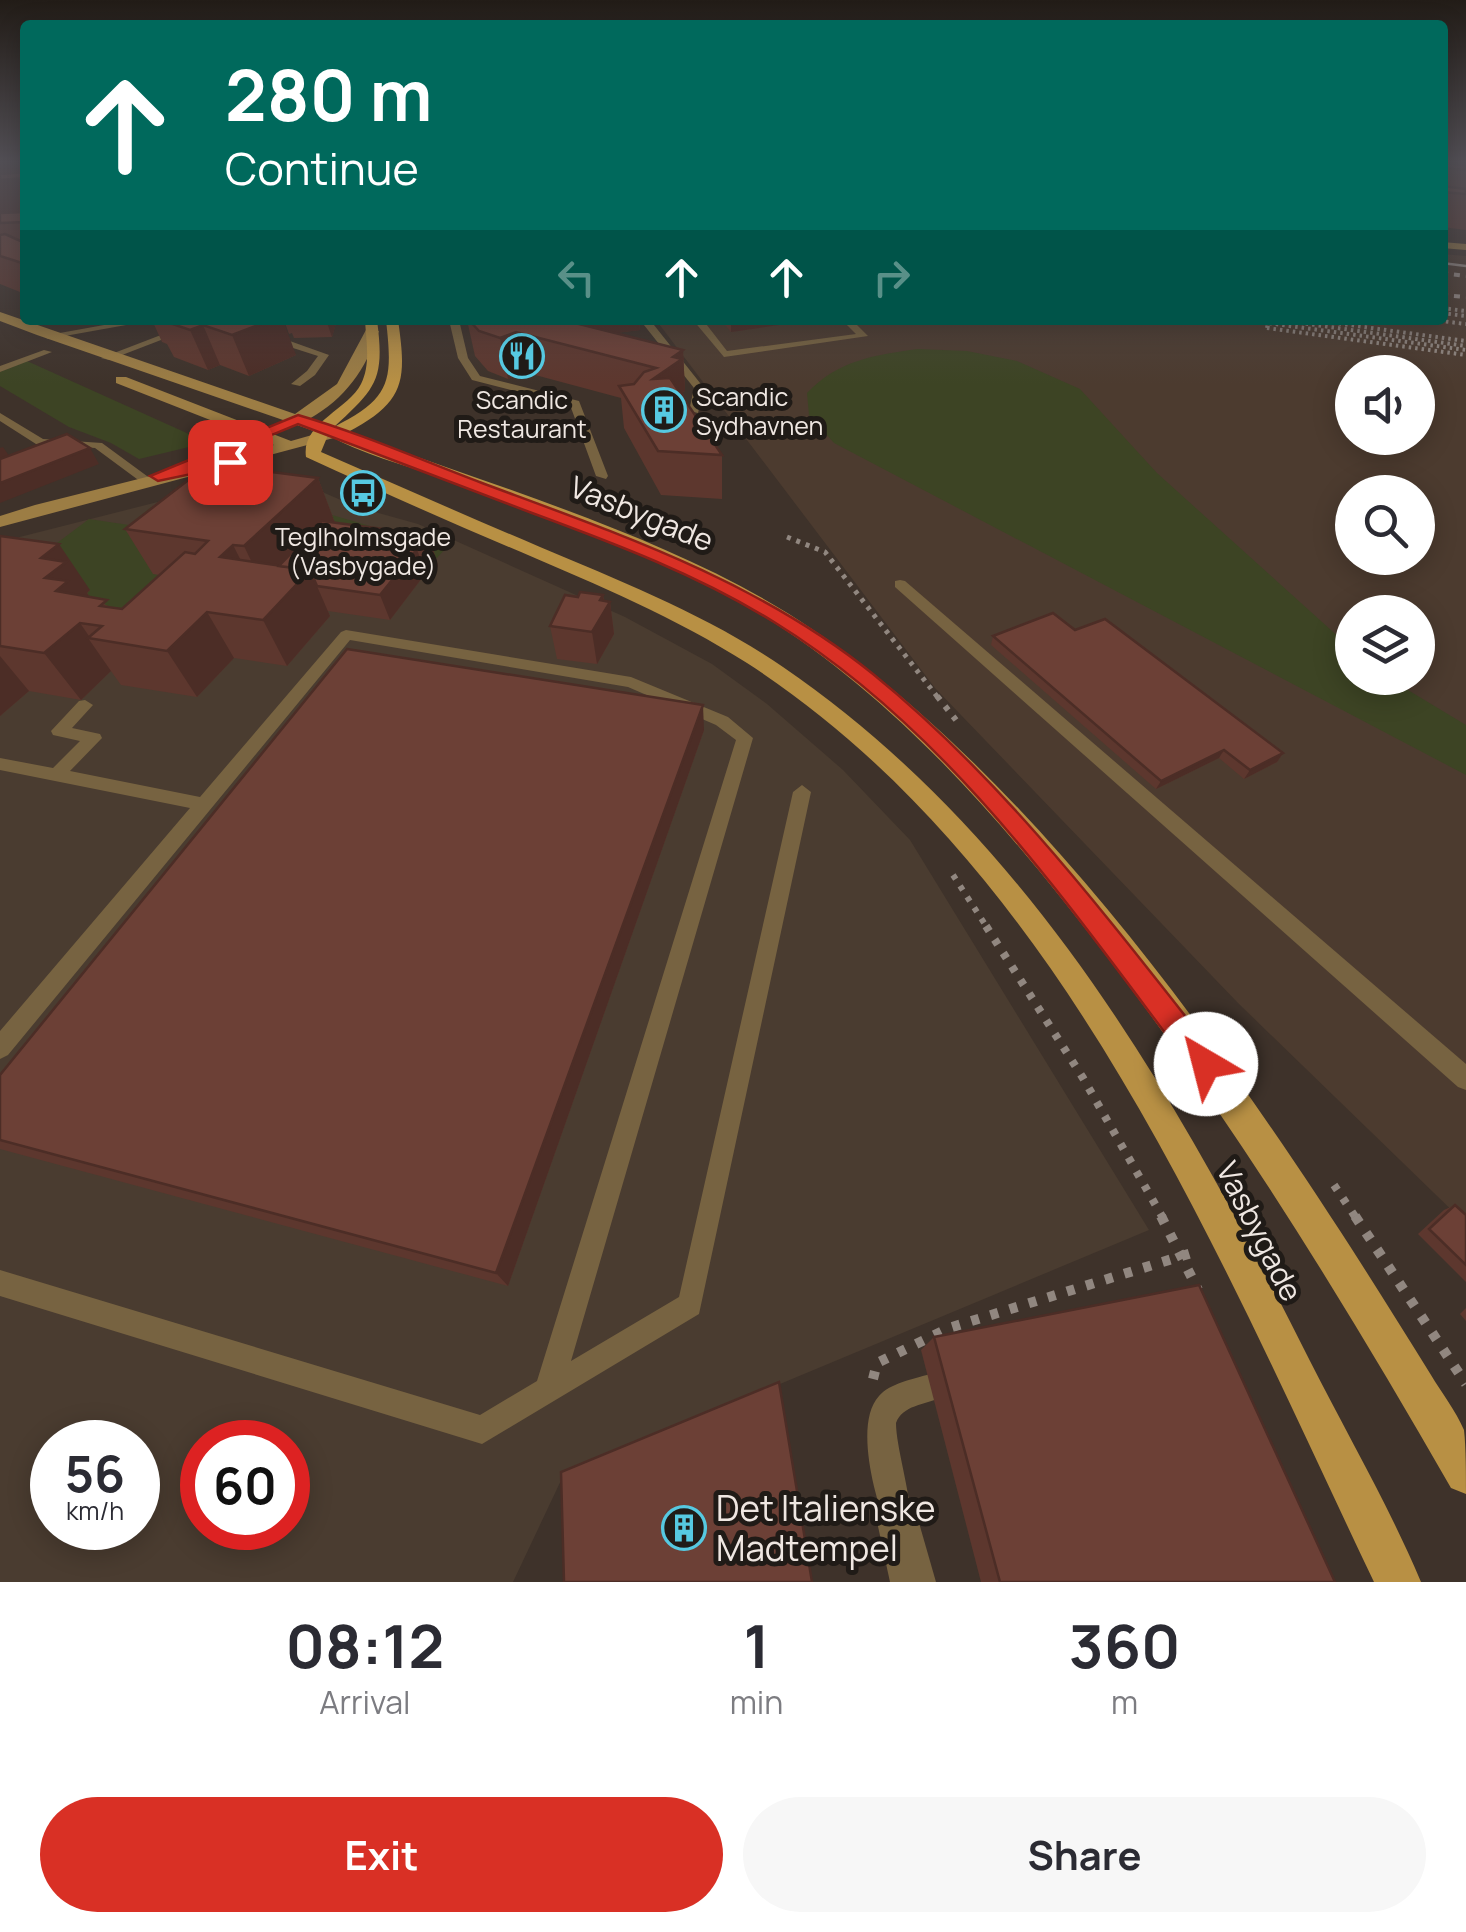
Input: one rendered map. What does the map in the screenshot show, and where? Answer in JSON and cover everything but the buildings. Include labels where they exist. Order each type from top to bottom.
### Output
[{"type":"main road","points":[[315,440],[371,413],[392,391],[398,366],[393,325]]},
{"type":"main road","points":[[315,440],[368,384],[372,326]]},
{"type":"main road","name":"Vasbygade","points":[[315,440],[706,629],[777,674],[850,728],[919,790],[999,876],[1076,978],[1196,1179],[1398,1582]]},
{"type":"main road","name":"Vasbygade","points":[[315,440],[642,548],[705,576],[782,619],[851,668],[942,747],[1039,850],[1138,973],[1251,1126],[1396,1353],[1466,1474]]},
{"type":"street","points":[[0,316],[48,344]]},
{"type":"street","points":[[0,522],[151,478],[298,419],[328,402],[350,381],[372,326]]},
{"type":"street","points":[[0,332],[48,344],[264,435],[315,440]]},
{"type":"street","points":[[94,362],[298,419],[315,440]]},
{"type":"street","points":[[151,478],[315,440]]},
{"type":"street","points":[[898,1518],[912,1582]]},
{"type":"lane","points":[[0,369],[48,344],[128,325]]},
{"type":"lane","points":[[94,362],[140,325]]},
{"type":"lane","points":[[94,362],[194,325]]},
{"type":"lane","points":[[267,325],[268,337],[324,355],[311,373],[296,384]]},
{"type":"lane","points":[[455,325],[463,358],[476,378],[576,404],[602,476]]},
{"type":"lane","points":[[649,325],[699,388],[694,411]]},
{"type":"lane","points":[[702,325],[724,354],[863,336],[852,325]]},
{"type":"lane","points":[[0,416],[40,442],[98,446],[151,478]]},
{"type":"lane","points":[[900,584],[1466,1079]]},
{"type":"lane","points":[[0,1048],[346,635],[632,682],[722,721],[744,738],[548,1390]]},
{"type":"lane","points":[[56,775],[94,738],[59,731],[85,706]]},
{"type":"lane","points":[[0,764],[204,804]]},
{"type":"lane","points":[[0,1283],[482,1430],[690,1304],[802,792]]},
{"type":"lane","points":[[898,1518],[880,1431],[882,1414],[889,1403],[930,1388]]},
{"type":"path","points":[[1268,325],[1267,328],[1466,346]]},
{"type":"path","points":[[1316,325],[1466,346]]},
{"type":"path","points":[[1342,325],[1466,346]]},
{"type":"path","points":[[1366,325],[1466,346]]},
{"type":"path","points":[[788,536],[825,552],[940,695]]},
{"type":"path","points":[[943,861],[1121,1136],[1199,1292]]},
{"type":"path","points":[[882,1414],[872,1385],[877,1363],[905,1346],[949,1328],[1227,1242]]},
{"type":"shaded area","points":[[1448,254],[1466,256],[1466,1224],[1239,1004],[935,688],[660,325],[1448,325]]},
{"type":"shaded area","points":[[276,472],[357,507],[418,524],[625,617],[712,664],[767,704],[843,770],[910,840],[1149,1230],[564,1474],[513,1582],[0,1582],[0,542]]},
{"type":"green space","points":[[918,349],[967,351],[1017,361],[1080,389],[1157,473],[1335,634],[1335,695],[1416,695],[1466,725],[1466,775],[834,443],[809,415],[807,393],[831,373],[872,357]]},
{"type":"green space","points":[[27,361],[200,439],[189,447],[139,459],[69,427],[0,386],[0,372]]},
{"type":"green space","points":[[151,507],[190,513],[332,515],[446,548],[437,558],[316,542],[154,574],[233,587],[152,655],[0,555],[53,546],[89,519],[129,525]]},
{"type":"tram line","points":[[1448,264],[1466,266]]},
{"type":"railway","points":[[1448,274],[1466,276]]},
{"type":"railway","points":[[1448,296],[1466,297]]},
{"type":"place","name":"Scandic Restaurant","points":[[522,356]]},
{"type":"place","name":"Scandic Sydhavnen","points":[[664,410]]},
{"type":"place","name":"Teglholmsgade (Vasbygade)","points":[[363,493]]},
{"type":"place","name":"Det Italienske Madtempel","points":[[684,1528]]},
{"type":"route","points":[[230,462],[158,476],[298,419],[642,548],[705,576],[782,619],[865,678],[942,747],[1039,850],[1206,1064]]}]
